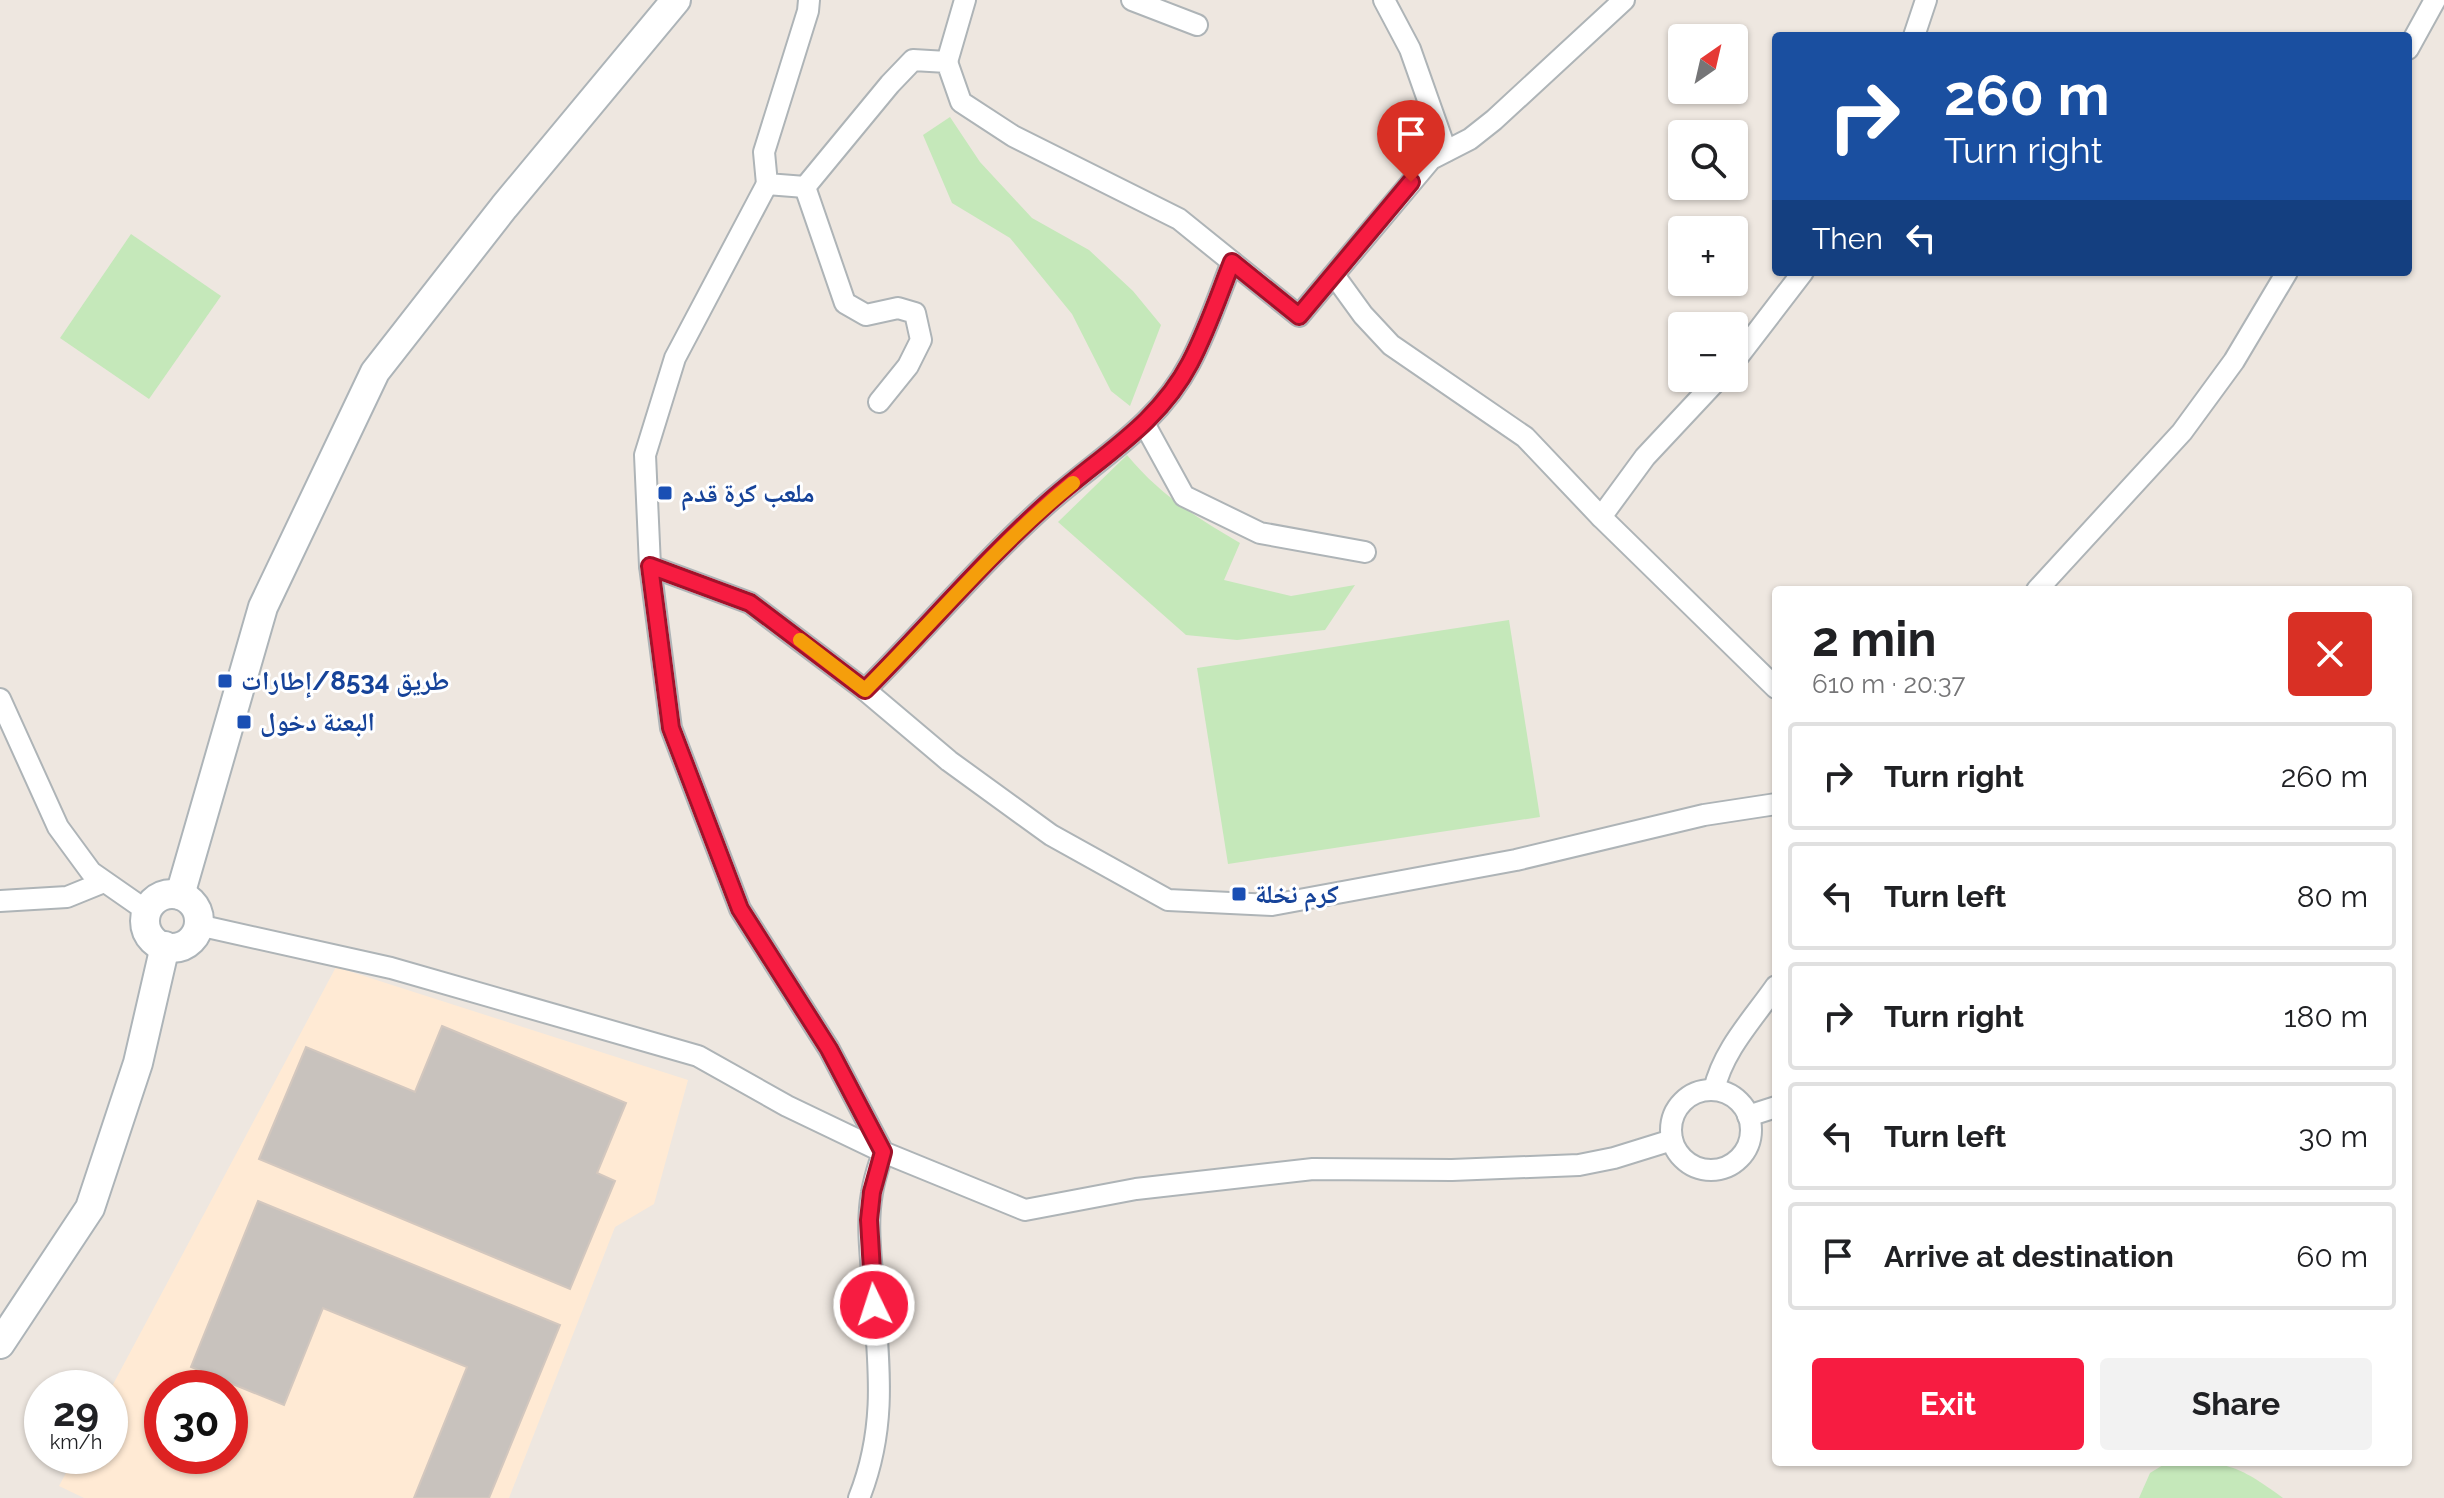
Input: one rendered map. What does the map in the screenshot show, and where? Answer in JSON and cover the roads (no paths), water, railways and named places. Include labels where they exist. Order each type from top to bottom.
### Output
[{"type":"main road","points":[[180,895],[263,607],[375,372],[504,207],[676,0]]},
{"type":"main road","points":[[165,894],[180,895],[193,903],[198,911],[198,925],[194,937],[187,943],[178,947],[165,946],[151,938],[147,930],[147,911],[156,899],[165,894]]},
{"type":"main road","points":[[0,1344],[90,1208],[138,1063],[165,946]]},
{"type":"main road","points":[[0,1336],[29,1301]]},
{"type":"street","points":[[809,0],[764,152],[767,184],[675,358],[645,455],[650,566],[671,728],[740,909],[829,1049],[883,1152],[872,1192],[869,1220],[879,1368],[878,1433],[859,1498]]},
{"type":"street","points":[[965,0],[947,62],[961,102],[1013,136],[1179,219],[1299,316],[1431,159],[1470,139],[1494,120],[1624,0]]},
{"type":"street","points":[[1132,0],[1197,25]]},
{"type":"street","points":[[1384,0],[1410,49],[1446,151]]},
{"type":"street","points":[[1915,32],[1926,0]]},
{"type":"street","points":[[2412,42],[2435,0]]},
{"type":"street","points":[[805,187],[913,60],[947,62]]},
{"type":"street","points":[[767,184],[805,187]]},
{"type":"street","points":[[805,187],[845,303],[866,315],[898,308],[915,313],[921,340],[908,366],[879,402]]},
{"type":"street","points":[[865,690],[969,578],[1049,502],[1145,425],[1190,364],[1232,262]]},
{"type":"street","points":[[1334,275],[1363,315],[1391,345],[1525,437],[1601,517],[1772,684]]},
{"type":"street","points":[[1748,344],[1800,276]]},
{"type":"street","points":[[2041,586],[2190,422],[2234,361],[2285,276]]},
{"type":"street","points":[[1601,517],[1645,457],[1706,392]]},
{"type":"street","points":[[1145,425],[1184,496],[1260,533],[1365,552]]},
{"type":"street","points":[[650,566],[750,603],[865,690],[949,761],[1051,835],[1168,900],[1272,905],[1516,860],[1704,815],[1772,805]]},
{"type":"street","points":[[0,699],[58,827],[91,872],[147,911]]},
{"type":"street","points":[[0,901],[67,897],[104,882]]},
{"type":"street","points":[[198,925],[391,968],[698,1056],[787,1106],[883,1152],[1025,1210],[1136,1189],[1313,1169],[1452,1170],[1579,1165],[1672,1140]]},
{"type":"street","points":[[1714,1090],[1718,1072],[1727,1055],[1772,992]]},
{"type":"street","points":[[1714,1090],[1727,1094],[1738,1101],[1748,1116],[1750,1136],[1747,1149],[1728,1167],[1702,1170],[1690,1165],[1680,1156],[1672,1140],[1672,1118],[1679,1106],[1701,1091],[1714,1090]]},
{"type":"street","points":[[1748,1116],[1772,1108]]},
{"type":"place","name":"ملعب كرة قدم","points":[[665,493]]},
{"type":"place","name":"طريق 8534/إطارات","points":[[225,681]]},
{"type":"place","name":"البعنة دخول","points":[[244,722]]},
{"type":"place","name":"كرم نخلة","points":[[1239,894]]}]
